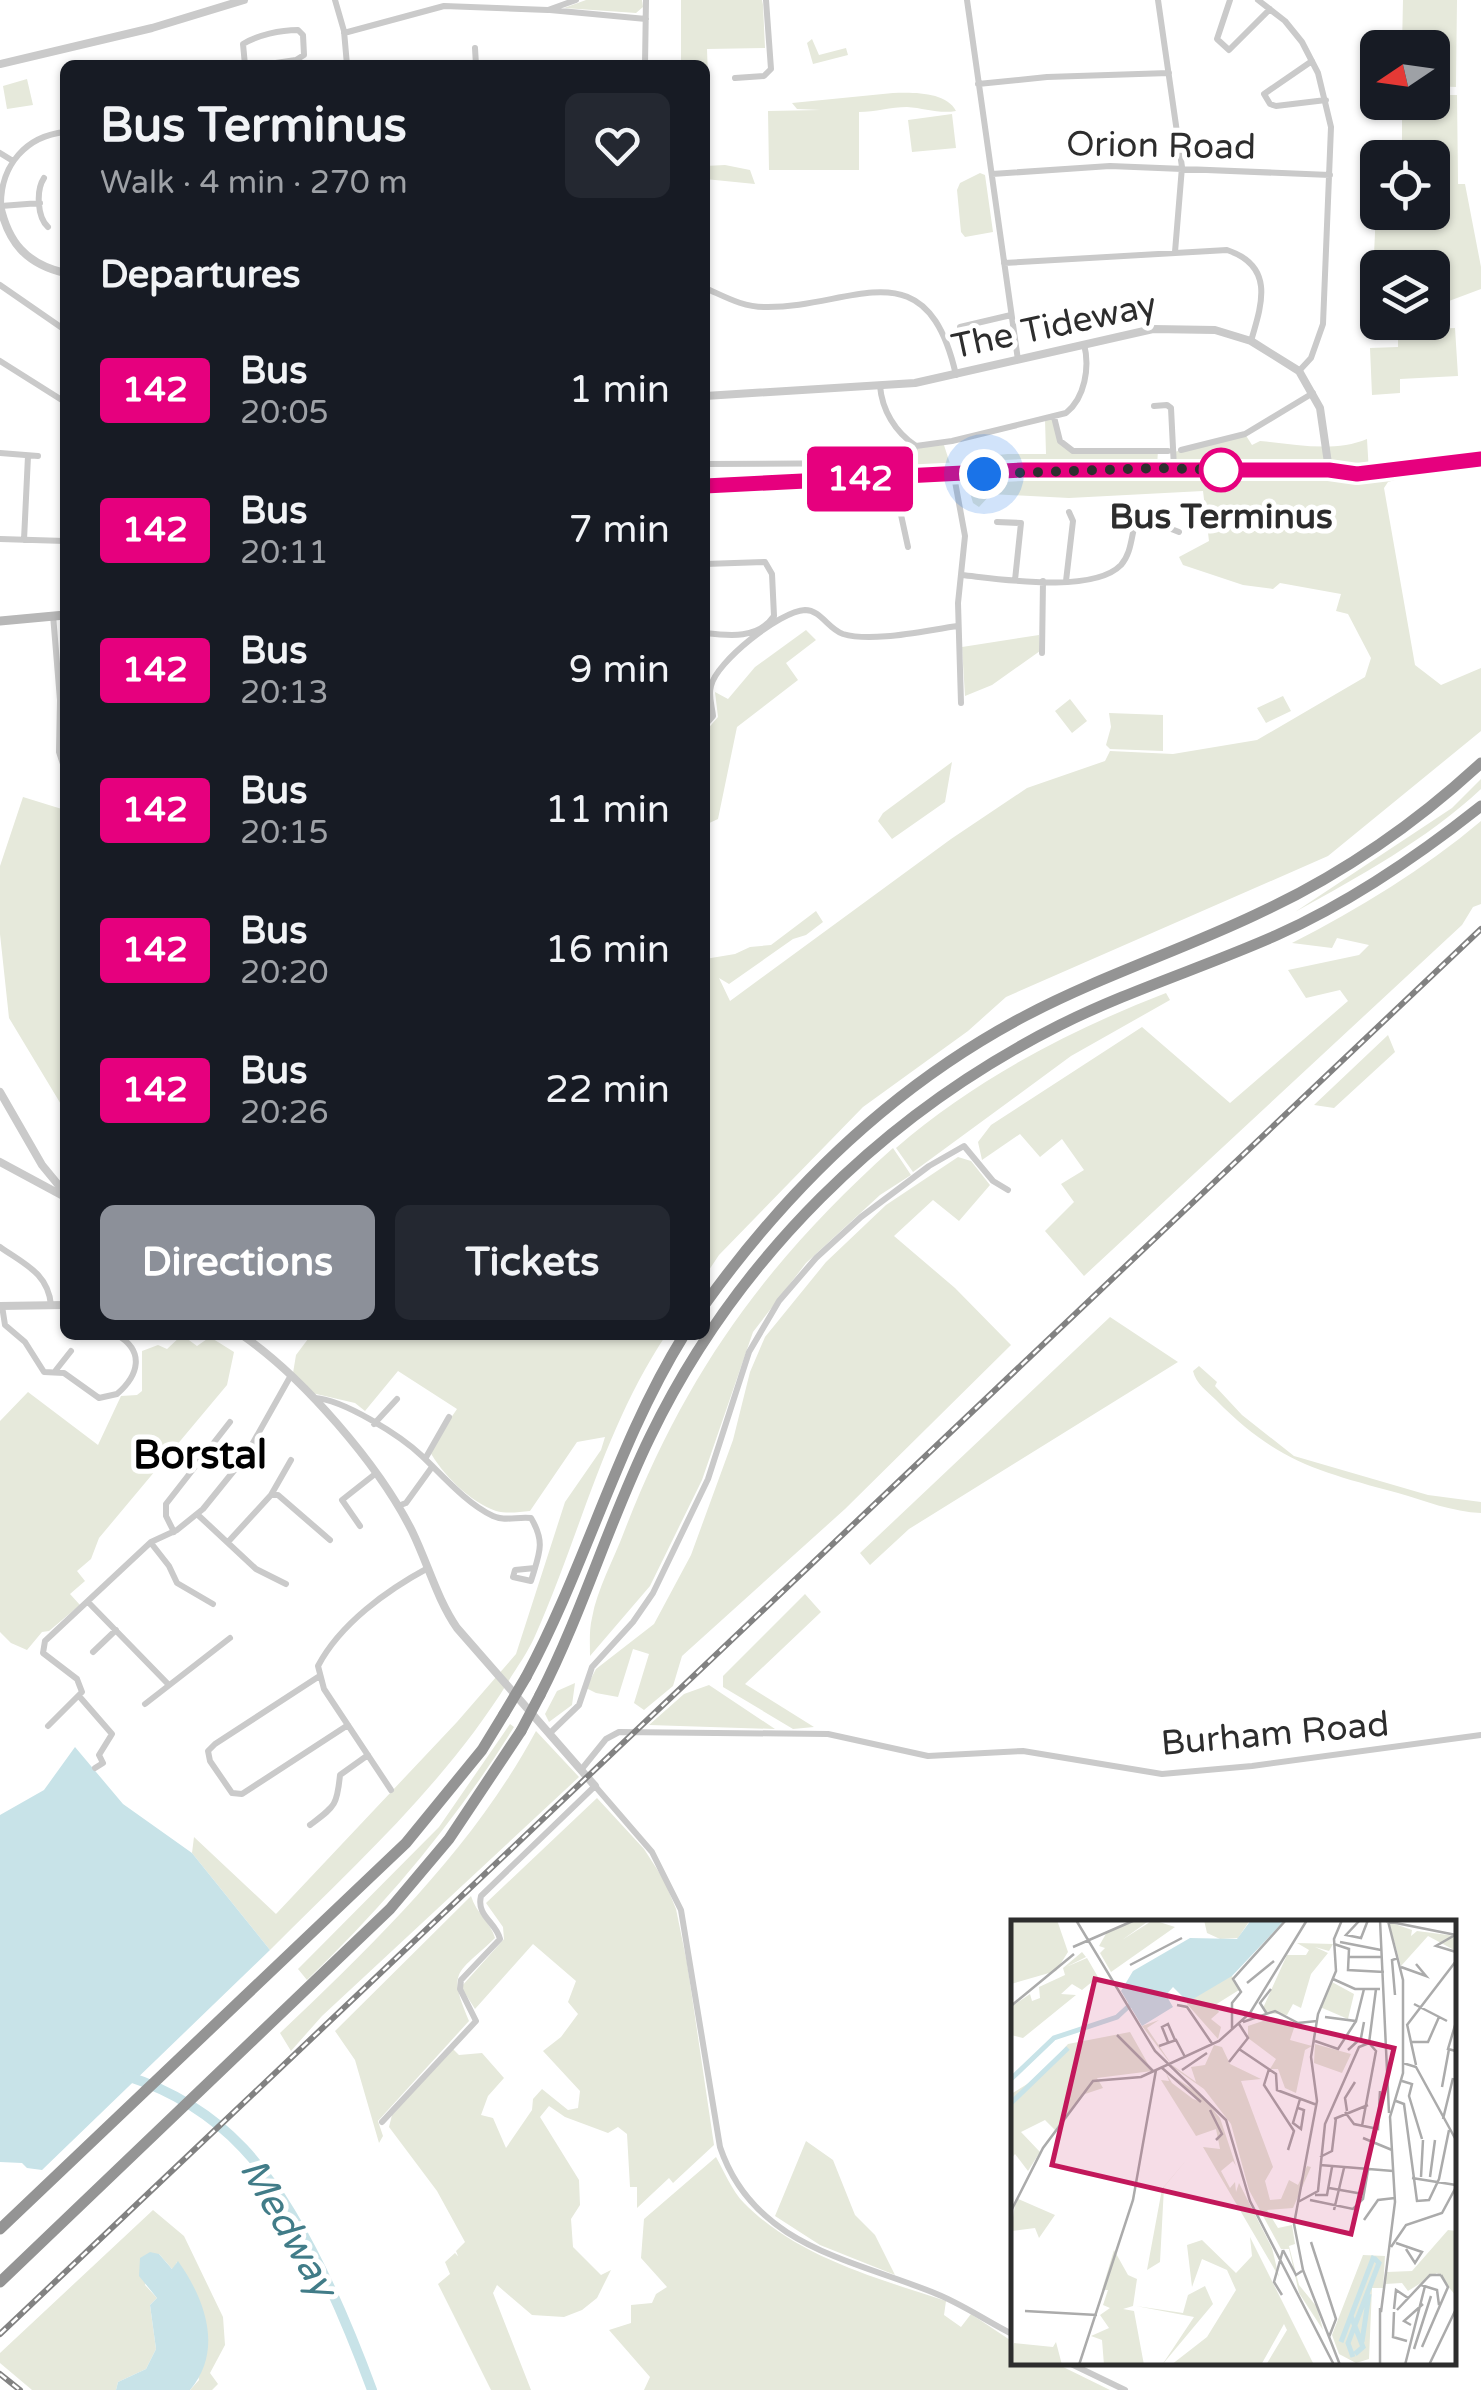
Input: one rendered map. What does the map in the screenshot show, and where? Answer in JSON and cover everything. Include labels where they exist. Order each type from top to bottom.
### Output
[{"type":"highway","points":[[710,1297],[753,1240],[807,1180],[872,1120],[944,1066],[1072,992],[1254,916],[1332,875],[1408,824],[1481,762]]},
{"type":"highway","points":[[710,1336],[779,1242],[833,1186],[916,1114],[1016,1049],[1086,1012],[1244,950],[1322,914],[1404,864],[1481,806]]},
{"type":"highway","points":[[0,2229],[318,1928],[426,1820],[482,1750],[526,1677],[562,1602],[637,1419],[681,1340]]},
{"type":"highway","points":[[0,2282],[354,1947],[449,1839],[521,1731],[578,1612],[634,1473],[681,1379],[707,1340]]},
{"type":"main road","points":[[710,486],[1022,470],[1174,468],[1329,470],[1357,474],[1481,460]]},
{"type":"main road","points":[[0,621],[59,615]]},
{"type":"street","points":[[0,64],[152,28],[244,0]]},
{"type":"street","points":[[335,0],[347,60]]},
{"type":"street","points":[[548,10],[576,0]]},
{"type":"street","points":[[645,60],[646,0]]},
{"type":"street","points":[[735,78],[760,77],[771,70],[766,0]]},
{"type":"street","points":[[967,0],[1018,360]]},
{"type":"street","points":[[1158,0],[1182,168],[1176,252]]},
{"type":"street","points":[[1230,0],[1217,39],[1228,50],[1270,9]]},
{"type":"street","points":[[1258,0],[1291,27],[1312,61],[1326,100],[1330,127],[1324,324],[1314,353],[1299,371]]},
{"type":"street","points":[[202,2],[206,12]]},
{"type":"street","points":[[344,33],[444,6],[646,18]]},
{"type":"street","points":[[245,60],[243,44],[250,40],[298,30],[304,55],[296,60]]},
{"type":"street","points":[[475,48],[476,60]]},
{"type":"street","points":[[1312,61],[1264,94],[1276,106],[1326,100]]},
{"type":"street","points":[[978,84],[1042,77],[1168,73]]},
{"type":"street","points":[[60,134],[33,142],[12,162],[3,182],[0,205],[16,246],[32,261],[60,271]]},
{"type":"street","points":[[0,154],[12,162]]},
{"type":"street","name":"Orion Road","points":[[992,174],[1110,166],[1330,175]]},
{"type":"street","points":[[44,178],[39,185],[41,219],[48,227]]},
{"type":"street","points":[[0,205],[40,203]]},
{"type":"street","points":[[1004,263],[1227,250],[1252,265],[1263,287],[1251,341]]},
{"type":"street","points":[[0,284],[60,326]]},
{"type":"street","points":[[710,290],[760,308],[872,291],[900,295],[926,310],[939,324],[956,375]]},
{"type":"street","points":[[960,327],[1011,316]]},
{"type":"street","name":"The Tideway","points":[[710,396],[880,386],[956,375],[1169,327],[1216,330],[1251,341],[1299,371],[1314,392],[1325,427],[1329,470]]},
{"type":"street","points":[[880,386],[883,408],[916,446],[1054,418],[1077,402],[1087,366],[1084,344]]},
{"type":"street","points":[[0,360],[60,399]]},
{"type":"street","points":[[1181,450],[1246,434],[1314,392]]},
{"type":"street","points":[[1154,406],[1171,408],[1174,468]]},
{"type":"street","points":[[1054,418],[1060,441],[1073,451],[1168,450]]},
{"type":"street","points":[[710,464],[899,462],[910,456],[916,446]]},
{"type":"street","points":[[0,453],[38,456]]},
{"type":"street","points":[[24,540],[28,456]]},
{"type":"street","points":[[954,476],[965,536],[958,626],[961,703]]},
{"type":"street","points":[[892,478],[908,547]]},
{"type":"street","points":[[1066,581],[1073,521],[1069,512]]},
{"type":"street","points":[[962,575],[1042,581],[1105,575],[1120,567],[1128,556],[1134,528],[1151,521],[1178,532]]},
{"type":"street","points":[[997,522],[1021,524],[1016,580]]},
{"type":"street","points":[[0,539],[60,542]]},
{"type":"street","points":[[710,564],[766,562],[772,574],[774,616],[772,622],[746,636],[710,633]]},
{"type":"street","points":[[1042,581],[1042,654]]},
{"type":"street","points":[[710,719],[710,689],[718,671],[752,638],[799,611],[814,612],[838,632],[858,636],[958,626]]},
{"type":"street","points":[[0,1092],[60,1188]]},
{"type":"street","points":[[550,1733],[578,1705],[592,1667],[654,1593],[708,1479],[749,1352],[765,1321],[790,1288],[861,1217],[952,1151],[964,1146],[993,1180],[1008,1190]]},
{"type":"street","points":[[0,1162],[60,1192]]},
{"type":"street","points":[[0,1247],[39,1275],[49,1287],[50,1305]]},
{"type":"street","points":[[60,1305],[1,1306],[5,1326],[25,1342],[44,1372],[56,1370],[71,1351]]},
{"type":"street","points":[[56,1370],[99,1398],[117,1394],[136,1371],[133,1347],[124,1340]]},
{"type":"street","points":[[248,1340],[314,1398],[376,1474],[398,1506],[458,1628],[652,1852],[681,1910],[720,2147],[744,2194],[772,2222],[821,2251],[846,2264],[942,2296],[1011,2333]]},
{"type":"street","points":[[48,1726],[82,1692],[80,1684],[48,1659],[43,1645],[151,1543],[198,1514],[245,1458],[290,1377]]},
{"type":"street","points":[[314,1398],[352,1408],[424,1459],[490,1514],[507,1520],[531,1518],[542,1541],[535,1568]]},
{"type":"street","points":[[374,1424],[388,1414],[397,1399]]},
{"type":"street","points":[[424,1459],[449,1416]]},
{"type":"street","points":[[174,1532],[166,1516],[166,1504],[230,1422]]},
{"type":"street","points":[[228,1542],[271,1495],[292,1460]]},
{"type":"street","points":[[398,1506],[406,1502],[432,1467]]},
{"type":"street","points":[[360,1526],[342,1500],[376,1474]]},
{"type":"street","points":[[271,1495],[278,1495],[330,1540]]},
{"type":"street","points":[[198,1514],[256,1568],[286,1584]]},
{"type":"street","points":[[151,1543],[177,1583],[213,1604]]},
{"type":"street","points":[[391,1790],[318,1677],[318,1666],[325,1652],[390,1590],[428,1568]]},
{"type":"street","points":[[88,1602],[168,1684]]},
{"type":"street","points":[[92,1652],[116,1630]]},
{"type":"street","points":[[146,1704],[230,1638]]},
{"type":"street","points":[[318,1677],[215,1744],[208,1751],[210,1761],[232,1793],[242,1794],[348,1725]]},
{"type":"street","points":[[79,1696],[112,1734],[99,1754],[103,1763],[96,1768]]},
{"type":"street","name":"Burham Road","points":[[581,1770],[606,1739],[619,1732],[635,1731],[828,1734],[928,1756],[1022,1751],[1162,1774],[1453,1741],[1481,1734]]},
{"type":"street","points":[[310,1824],[336,1805],[340,1775],[368,1755]]},
{"type":"street","points":[[382,2122],[476,2020],[460,1989],[460,1980],[500,1939],[482,1911],[481,1896],[595,1786]]},
{"type":"street","points":[[1074,2365],[1125,2390]]},
{"type":"shaded area","points":[[586,0],[642,0],[643,7],[636,13],[564,8]]},
{"type":"shaded area","points":[[681,0],[762,0],[765,48],[707,49],[707,60],[681,60]]},
{"type":"shaded area","points":[[1403,0],[1457,0],[1456,87],[1450,87],[1450,30],[1402,30]]},
{"type":"shaded area","points":[[812,39],[819,55],[846,48],[848,55],[813,64],[807,43]]},
{"type":"shaded area","points":[[27,79],[33,105],[7,109],[3,86]]},
{"type":"shaded area","points":[[893,93],[937,97],[956,111],[907,107],[859,112],[859,170],[769,170],[768,111],[821,110],[797,109],[792,103]]},
{"type":"shaded area","points":[[1450,95],[1457,95],[1458,184],[1465,184],[1481,267],[1481,289],[1450,301],[1450,250],[1374,250],[1375,230],[1450,230],[1450,140],[1402,140],[1402,120],[1450,120]]},
{"type":"shaded area","points":[[952,114],[956,148],[912,152],[908,120]]},
{"type":"shaded area","points":[[710,166],[750,170],[755,184],[710,180]]},
{"type":"shaded area","points":[[980,173],[985,175],[993,232],[965,237],[961,232],[957,190],[960,183]]},
{"type":"shaded area","points":[[1450,328],[1455,328],[1458,376],[1400,379],[1400,393],[1372,395],[1370,348],[1398,347],[1398,340],[1450,340]]},
{"type":"shaded area","points":[[1054,417],[1056,434],[1073,451],[1158,450],[1157,467],[1174,468],[1174,452],[1245,434],[1252,445],[1260,441],[1328,447],[1367,439],[1369,473],[1401,469],[1402,478],[1388,482],[1384,488],[1415,665],[1441,685],[1481,668],[1481,731],[1328,856],[1006,997],[968,1031],[863,1107],[710,1268],[710,958],[771,945],[816,911],[823,922],[729,984],[719,978],[730,1001],[1027,788],[1105,761],[1110,751],[1173,754],[1257,740],[1365,677],[1371,658],[1348,614],[1336,611],[1341,594],[1280,583],[1273,589],[1243,585],[1183,565],[1179,557],[1209,541],[1203,491],[1069,498],[991,494],[979,507],[973,503],[966,479],[991,473],[990,462],[997,455],[1046,454],[1045,419]]},
{"type":"shaded area","points":[[943,442],[954,476],[893,478],[887,463],[904,460],[916,446]]},
{"type":"shaded area","points":[[806,630],[816,640],[786,663],[798,680],[737,727],[718,819],[710,823],[710,726],[718,717],[715,692],[728,699],[755,667]]},
{"type":"shaded area","points":[[1039,635],[1040,651],[992,685],[965,696],[962,647]]},
{"type":"shaded area","points":[[1283,696],[1291,711],[1266,723],[1257,708]]},
{"type":"shaded area","points":[[1070,699],[1087,721],[1072,733],[1055,711]]},
{"type":"shaded area","points":[[1109,713],[1163,715],[1163,751],[1110,749],[1106,745],[1111,727]]},
{"type":"shaded area","points":[[952,762],[945,802],[892,839],[878,821],[883,813]]},
{"type":"shaded area","points":[[1481,779],[1481,789],[1438,825],[1295,912],[1452,808]]},
{"type":"shaded area","points":[[23,797],[60,808],[60,1103],[9,1018],[0,934],[0,866]]},
{"type":"shaded area","points":[[1481,821],[1481,904],[1473,907],[1462,925],[1084,1276],[1045,1231],[1074,1202],[1061,1184],[1084,1170],[1062,1139],[1040,1157],[1020,1134],[982,1160],[978,1142],[991,1125],[1142,1027],[1230,1103],[1348,1001],[1340,990],[1306,998],[1288,970],[1359,955],[1369,945],[1337,938],[1332,948],[1292,943],[1390,887]]},
{"type":"shaded area","points":[[1166,993],[1170,1000],[1071,1056],[913,1172],[896,1148],[958,1100],[1024,1059],[1094,1023]]},
{"type":"shaded area","points":[[1388,1035],[1395,1052],[1334,1108],[1314,1105]]},
{"type":"shaded area","points":[[893,1148],[911,1175],[880,1195],[806,1263],[753,1332],[702,1480],[650,1586],[590,1656],[591,1623],[602,1585],[648,1474],[703,1370],[768,1277]]},
{"type":"shaded area","points":[[958,1157],[971,1161],[990,1185],[959,1221],[933,1200],[894,1236],[955,1288],[1011,1345],[845,1509],[682,1656],[673,1686],[644,1710],[634,1703],[649,1654],[633,1649],[618,1697],[586,1688],[596,1669],[654,1624],[691,1555],[765,1337],[826,1262],[886,1205]]},
{"type":"shaded area","points":[[1110,1317],[1178,1362],[909,1529],[870,1565],[860,1553]]},
{"type":"shaded area","points":[[177,1340],[189,1340],[197,1346],[215,1340],[234,1352],[227,1385],[99,1538],[91,1559],[77,1571],[85,1581],[70,1594],[80,1605],[49,1631],[42,1632],[27,1650],[11,1643],[0,1632],[0,1421],[28,1392],[98,1445],[121,1396],[142,1391],[142,1351],[158,1345],[167,1349]]},
{"type":"shaded area","points":[[307,1340],[663,1340],[609,1444],[535,1636],[508,1682],[427,1789],[270,1950],[192,1853],[194,1837],[276,1914],[516,1654],[565,1502],[601,1450],[605,1437],[577,1442],[530,1511],[496,1511],[458,1486],[429,1450],[457,1409],[398,1371],[365,1411],[355,1403],[312,1393],[293,1373],[296,1355]]},
{"type":"shaded area","points":[[1199,1366],[1242,1415],[1294,1456],[1428,1495],[1481,1502],[1481,1513],[1344,1478],[1279,1451],[1238,1421],[1202,1387],[1193,1371]]},
{"type":"shaded area","points":[[805,1594],[821,1612],[745,1684],[814,1727],[793,1729],[723,1687],[723,1676]]},
{"type":"shaded area","points":[[575,1683],[572,1705],[549,1722],[545,1714],[557,1691]]},
{"type":"shaded area","points":[[709,1685],[775,1729],[649,1725],[684,1694]]},
{"type":"shaded area","points":[[510,1724],[514,1727],[492,1762],[444,1828],[365,1921],[307,1980],[298,1969],[439,1827]]},
{"type":"shaded area","points":[[536,1731],[579,1777],[322,2016],[291,2051],[280,2033],[387,1928],[453,1854],[511,1774]]},
{"type":"shaded area","points":[[597,1798],[644,1849],[664,1880],[676,1909],[714,2145],[673,2183],[669,2178],[637,2208],[637,2187],[630,2187],[627,2134],[618,2127],[608,2133],[565,2117],[549,2106],[540,2117],[579,2180],[580,2205],[571,2219],[573,2247],[601,2275],[611,2270],[597,2298],[564,2317],[532,2315],[497,2285],[493,2293],[531,2390],[491,2390],[438,2284],[450,2274],[445,2262],[455,2253],[458,2256],[456,2251],[465,2242],[437,2191],[389,2127],[392,2115],[452,2048],[459,2055],[482,2053],[504,2078],[488,2096],[481,2115],[493,2118],[506,2148],[542,2089],[568,2110],[578,2108],[580,2091],[543,2051],[561,2037],[578,2014],[568,2002],[576,1981],[533,1944],[475,2009],[461,1987],[504,1939],[503,1927],[486,1903]]},
{"type":"shaded area","points":[[471,1896],[495,1938],[460,1974],[458,1991],[469,2021],[378,2121],[383,2136],[379,2143],[355,2060],[335,2031]]},
{"type":"shaded area","points":[[806,2141],[833,2160],[855,2215],[875,2235],[895,2275],[820,2245],[775,2216]]},
{"type":"shaded area","points":[[716,2157],[744,2203],[788,2238],[839,2264],[946,2301],[944,2315],[961,2327],[971,2314],[1011,2341],[1011,2365],[1059,2365],[1110,2390],[644,2390],[650,2377],[609,2330],[631,2323],[631,2305],[652,2303],[656,2294],[667,2287],[641,2258],[644,2219]]},
{"type":"shaded area","points":[[153,2210],[184,2236],[223,2317],[225,2345],[210,2373],[218,2384],[212,2390],[190,2390],[199,2380],[177,2262],[173,2270],[159,2254],[145,2285],[157,2298],[150,2305],[156,2349],[146,2369],[118,2382],[116,2390],[32,2390],[0,2363],[0,2353]]},
{"type":"water","points":[[75,1747],[123,1804],[192,1853],[270,1950],[42,2170],[27,2168],[22,2163],[0,2162],[0,1815],[44,1790]]},
{"type":"water","points":[[150,2252],[159,2254],[172,2269],[178,2261],[203,2308],[206,2358],[190,2390],[116,2390],[118,2382],[146,2369],[156,2349],[150,2305],[157,2298],[139,2276],[140,2258]]},
{"type":"waterway","name":"Medway","points":[[127,2076],[159,2088],[204,2114],[231,2136],[263,2172],[318,2263],[372,2390]]},
{"type":"railway","points":[[0,2334],[1481,929]]},
{"type":"railway","points":[[0,2374],[20,2390]]},
{"type":"bus line","name":"142","points":[[710,486],[1022,470],[1329,470],[1357,474],[1481,459]]},
{"type":"place","name":"Bus Terminus","points":[[1221,470]]},
{"type":"district","name":"Borstal","points":[[200,1455]]},
{"type":"route","points":[[984,474],[1022,470],[1221,470]]}]
